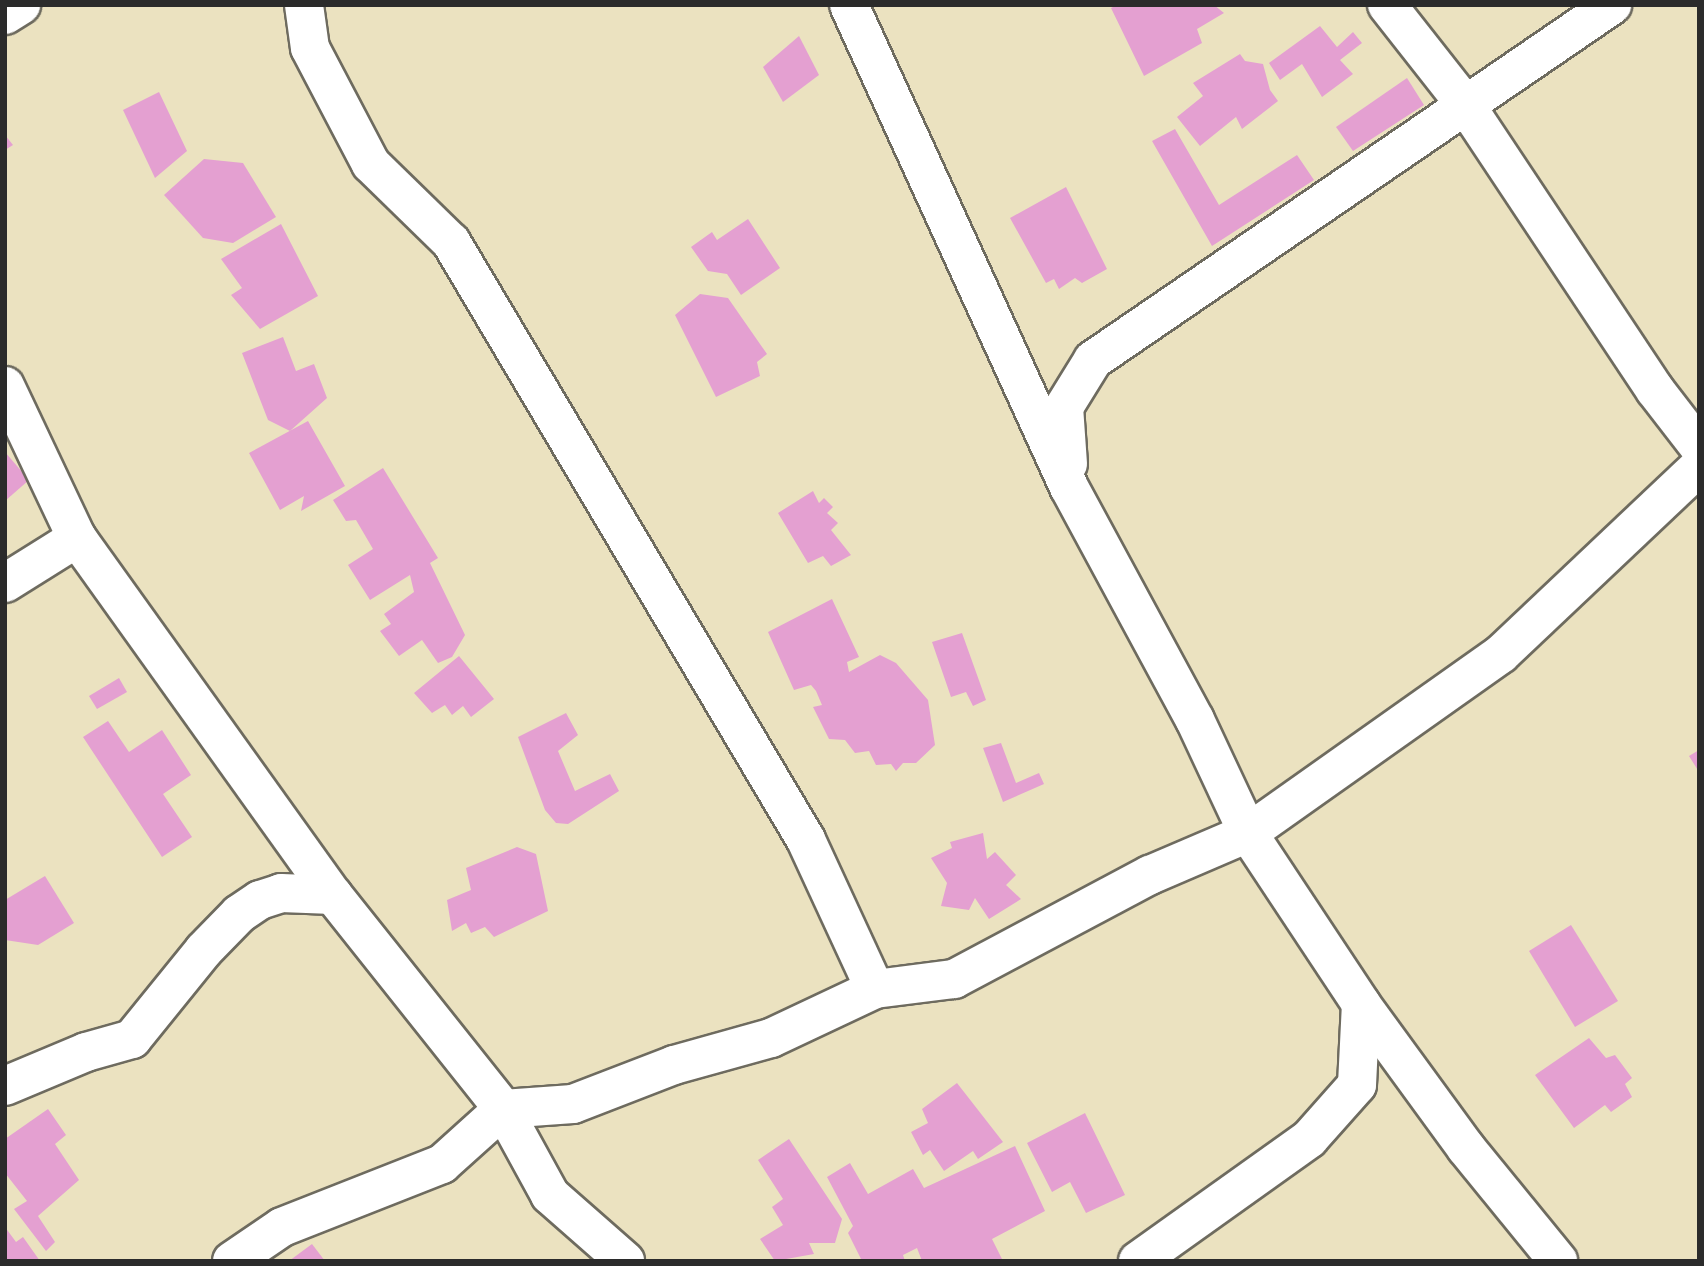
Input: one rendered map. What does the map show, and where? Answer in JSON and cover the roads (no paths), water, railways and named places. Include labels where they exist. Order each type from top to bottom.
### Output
[{"type":"street","points":[[5,15],[21,5]]},
{"type":"street","points":[[304,5],[310,48],[371,164],[451,242],[806,840],[875,989]]},
{"type":"street","points":[[849,5],[1069,488],[1195,720],[1248,833],[1362,1004],[1466,1148],[1559,1261]]},
{"type":"street","points":[[1387,5],[1465,104],[1655,390],[1699,447]]},
{"type":"street","points":[[1069,488],[1064,407],[1093,360],[1612,5]]},
{"type":"street","points":[[5,386],[77,538],[333,895],[503,1109],[550,1195],[625,1261]]},
{"type":"street","points":[[232,1261],[282,1227],[442,1164],[503,1109],[573,1104],[674,1065],[771,1038],[875,989],[954,979],[1150,875],[1248,833],[1502,654],[1699,467]]},
{"type":"street","points":[[5,583],[77,538]]},
{"type":"street","points":[[5,1086],[86,1052],[132,1039],[204,950],[239,914],[260,900],[281,893],[333,895]]},
{"type":"street","points":[[1138,1261],[1309,1139],[1357,1086],[1362,1004]]}]
